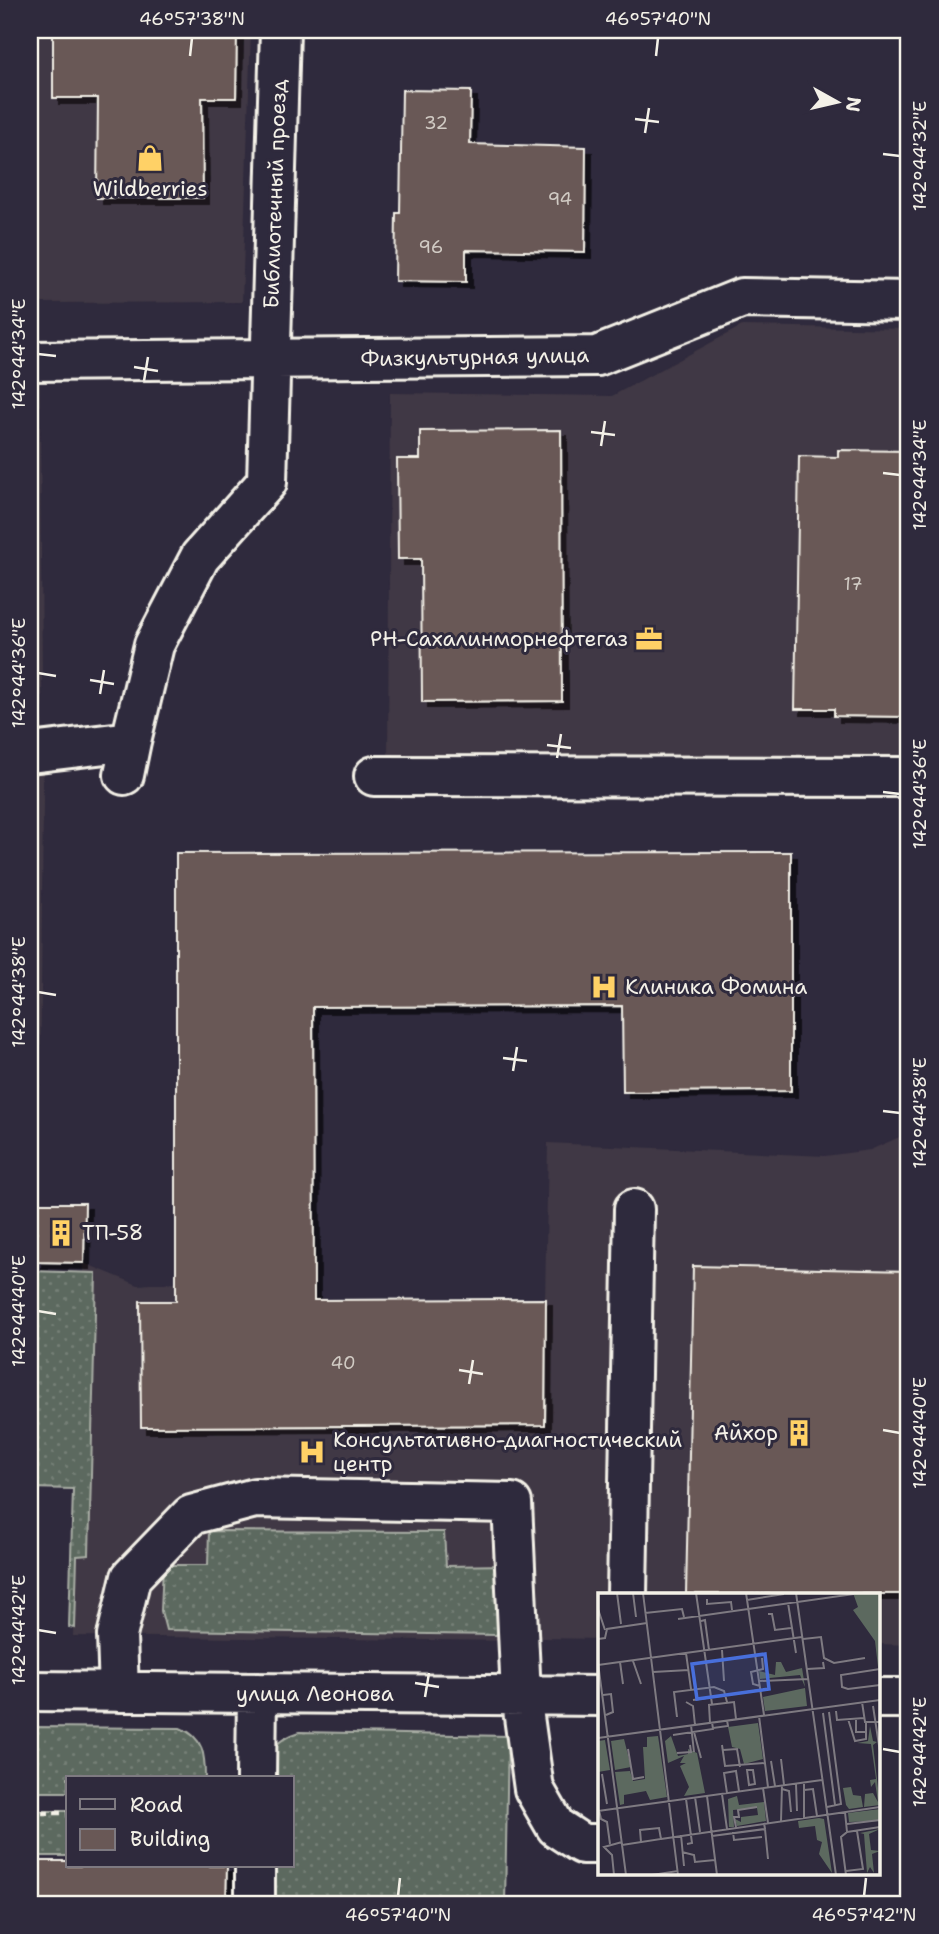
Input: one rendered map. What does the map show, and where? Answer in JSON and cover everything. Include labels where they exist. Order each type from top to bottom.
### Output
[{"type":"street","name":"Библиотечный проезд","points":[[30,753],[127,758],[154,645],[200,557],[267,482],[280,30]]},
{"type":"street","name":"Физкультурная улица","points":[[30,361],[597,356],[742,298],[909,302]]},
{"type":"street","points":[[374,776],[909,777]]},
{"type":"street","points":[[627,1593],[634,1209]]},
{"type":"street","points":[[119,1692],[117,1636],[131,1577],[191,1515],[255,1498],[512,1503],[521,1695],[534,1789],[556,1827],[583,1844],[598,1844]]},
{"type":"street","name":"улица Леонова","points":[[30,1691],[598,1696]]},
{"type":"street","points":[[256,1776],[257,1693]]},
{"type":"street","points":[[880,1698],[909,1698]]},
{"type":"street","points":[[254,1904],[255,1868]]},
{"type":"path","points":[[30,1814],[66,1814]]},
{"type":"shaded area","points":[[30,30],[251,30],[242,302],[39,303],[43,802],[40,1087],[30,1097]]},
{"type":"shaded area","name":"РН-Сахалинморнефтегаз","points":[[742,326],[909,329],[909,874],[904,766],[388,763],[390,393],[612,396]]},
{"type":"shaded area","points":[[909,875],[909,1645],[880,1644],[880,1593],[598,1593],[598,1639],[543,1638],[519,1641],[73,1636],[84,1263],[138,1285],[202,1280],[205,1301],[545,1299],[548,1143],[825,1156],[870,1150],[902,1136]]},
{"type":"green space","points":[[30,1271],[96,1273],[89,1555],[77,1556],[75,1628],[69,1627],[73,1489],[30,1488]]},
{"type":"green space","points":[[209,1531],[444,1532],[446,1566],[506,1565],[505,1624],[496,1635],[166,1630],[161,1611],[163,1565],[208,1565]]},
{"type":"green space","points":[[30,1727],[180,1728],[194,1737],[202,1748],[205,1776],[66,1776],[66,1792],[30,1792]]},
{"type":"green space","points":[[300,1732],[508,1736],[505,1904],[269,1904],[269,1868],[294,1868],[294,1776],[263,1776],[273,1749],[291,1735]]},
{"type":"green space","points":[[30,1811],[66,1811],[66,1856],[30,1856]]},
{"type":"building","points":[[53,30],[237,30],[236,98],[202,98],[203,198],[97,198],[98,98],[53,98]]},
{"type":"building","points":[[402,90],[471,91],[470,144],[586,147],[585,252],[466,250],[466,282],[395,281],[396,213],[400,213]]},
{"type":"building","points":[[561,430],[562,701],[422,702],[421,559],[398,559],[397,459],[420,459],[420,431]]},
{"type":"building","points":[[838,450],[909,451],[909,717],[834,716],[834,709],[795,709],[799,456],[838,457]]},
{"type":"building","points":[[791,852],[791,1091],[623,1092],[622,1006],[313,1007],[314,1300],[546,1299],[545,1425],[141,1427],[140,1301],[176,1301],[176,853]]},
{"type":"building","name":"ТП-58","points":[[37,1203],[85,1203],[84,1263],[36,1262]]},
{"type":"building","name":"Айхор","points":[[693,1266],[909,1271],[909,1594],[686,1593]]},
{"type":"building","points":[[30,1861],[66,1861],[66,1868],[227,1868],[226,1904],[30,1904]]},
{"type":"place","name":"Wildberries","points":[[150,158]]},
{"type":"place","name":"РН-Сахалинморнефтегаз","points":[[649,639]]},
{"type":"place","name":"Клиника Фомина","points":[[604,987]]},
{"type":"place","name":"ТП-58","points":[[61,1233]]},
{"type":"place","name":"Айхор","points":[[799,1433]]},
{"type":"place","name":"Консультативно-диагностический центр","points":[[312,1452]]}]
